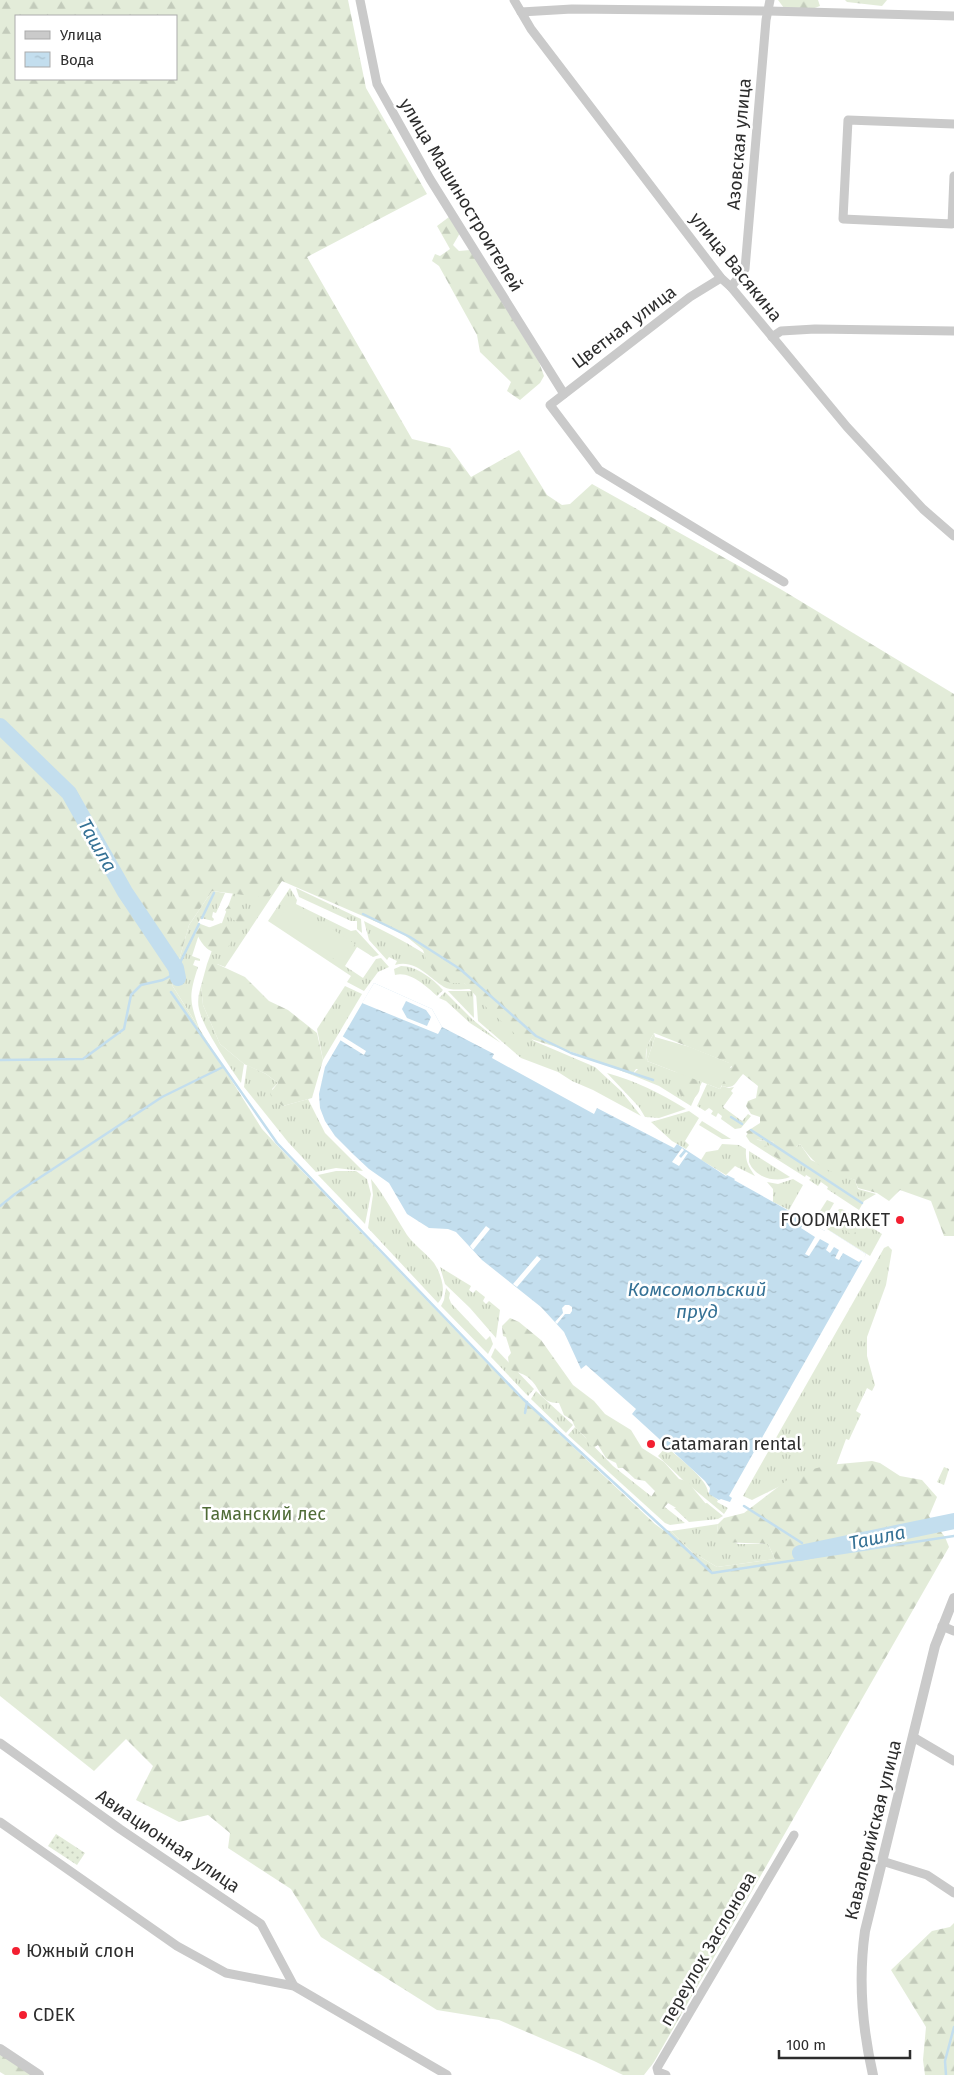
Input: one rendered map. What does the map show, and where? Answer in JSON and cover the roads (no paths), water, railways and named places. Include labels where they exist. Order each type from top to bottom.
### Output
[{"type":"street","name":"улица Машиностроителей","points":[[360,0],[377,84],[430,179],[564,394]]},
{"type":"street","name":"улица Васякина","points":[[514,0],[531,29],[721,278],[731,287],[853,433],[923,509],[954,536]]},
{"type":"street","name":"Азовская улица","points":[[731,287],[745,269],[766,20],[770,0]]},
{"type":"street","points":[[521,12],[572,4],[954,16]]},
{"type":"street","points":[[954,124],[848,120],[843,219],[952,224],[954,176]]},
{"type":"street","name":"Цветная улица","points":[[721,278],[690,297],[550,405],[599,470],[784,582]]},
{"type":"street","points":[[772,337],[781,331],[815,329],[954,331]]},
{"type":"street","name":"Кавалерийская улица","points":[[873,2075],[862,2016],[861,1960],[865,1931],[942,1626],[954,1598]]},
{"type":"street","points":[[942,1626],[954,1631]]},
{"type":"street","points":[[913,1736],[954,1761]]},
{"type":"street","name":"Авиационная улица","points":[[0,1743],[120,1829],[261,1924],[294,1986]]},
{"type":"street","points":[[0,1822],[176,1946],[226,1973],[294,1986],[447,2075]]},
{"type":"street","name":"переулок Заслонова","points":[[666,2075],[658,2072],[657,2068],[794,1835]]},
{"type":"street","points":[[882,1861],[927,1875],[954,1893]]},
{"type":"street","points":[[0,2049],[40,2075]]},
{"type":"water","name":"Комсомольский пруд","points":[[374,983],[432,1009],[442,1027],[494,1054],[492,1058],[594,1114],[597,1108],[674,1148],[677,1144],[726,1176],[735,1179],[825,1231],[830,1231],[866,1254],[729,1496],[732,1498],[730,1502],[719,1500],[709,1494],[710,1488],[705,1481],[632,1414],[636,1409],[586,1365],[581,1369],[564,1332],[541,1307],[482,1260],[456,1232],[448,1229],[429,1228],[407,1214],[389,1183],[369,1169],[335,1136],[325,1121],[320,1108],[319,1094],[325,1067]]},
{"type":"waterway","name":"Ташла","points":[[0,726],[69,793],[125,892],[176,968],[178,978]]},
{"type":"waterway","points":[[202,918],[214,893]]},
{"type":"waterway","points":[[363,914],[410,937],[460,969],[536,1036],[571,1053],[653,1080]]},
{"type":"waterway","points":[[176,971],[199,924]]},
{"type":"waterway","points":[[0,1060],[83,1059],[124,1029],[131,995],[141,985],[163,980],[176,973]]},
{"type":"waterway","points":[[171,992],[277,1143],[523,1399],[712,1573],[954,1536]]},
{"type":"waterway","points":[[0,1206],[15,1194],[162,1097],[223,1067]]},
{"type":"waterway","points":[[731,1117],[742,1124]]},
{"type":"waterway","points":[[751,1130],[862,1203]]},
{"type":"waterway","points":[[525,1413],[527,1402]]},
{"type":"waterway","points":[[744,1506],[802,1543]]},
{"type":"waterway","name":"Ташла","points":[[800,1553],[954,1521]]},
{"type":"waterway","name":"Ташла","points":[[809,1548],[814,1550]]},
{"type":"waterway","points":[[946,2075],[945,2061],[954,2027]]},
{"type":"place","name":"FOODMARKET","points":[[900,1220]]},
{"type":"place","name":"Catamaran rental","points":[[651,1444]]},
{"type":"place","name":"Южный слон","points":[[16,1951]]},
{"type":"place","name":"CDEK","points":[[23,2015]]},
{"type":"park label","name":"Таманский лес","points":[[264,1514]]}]
